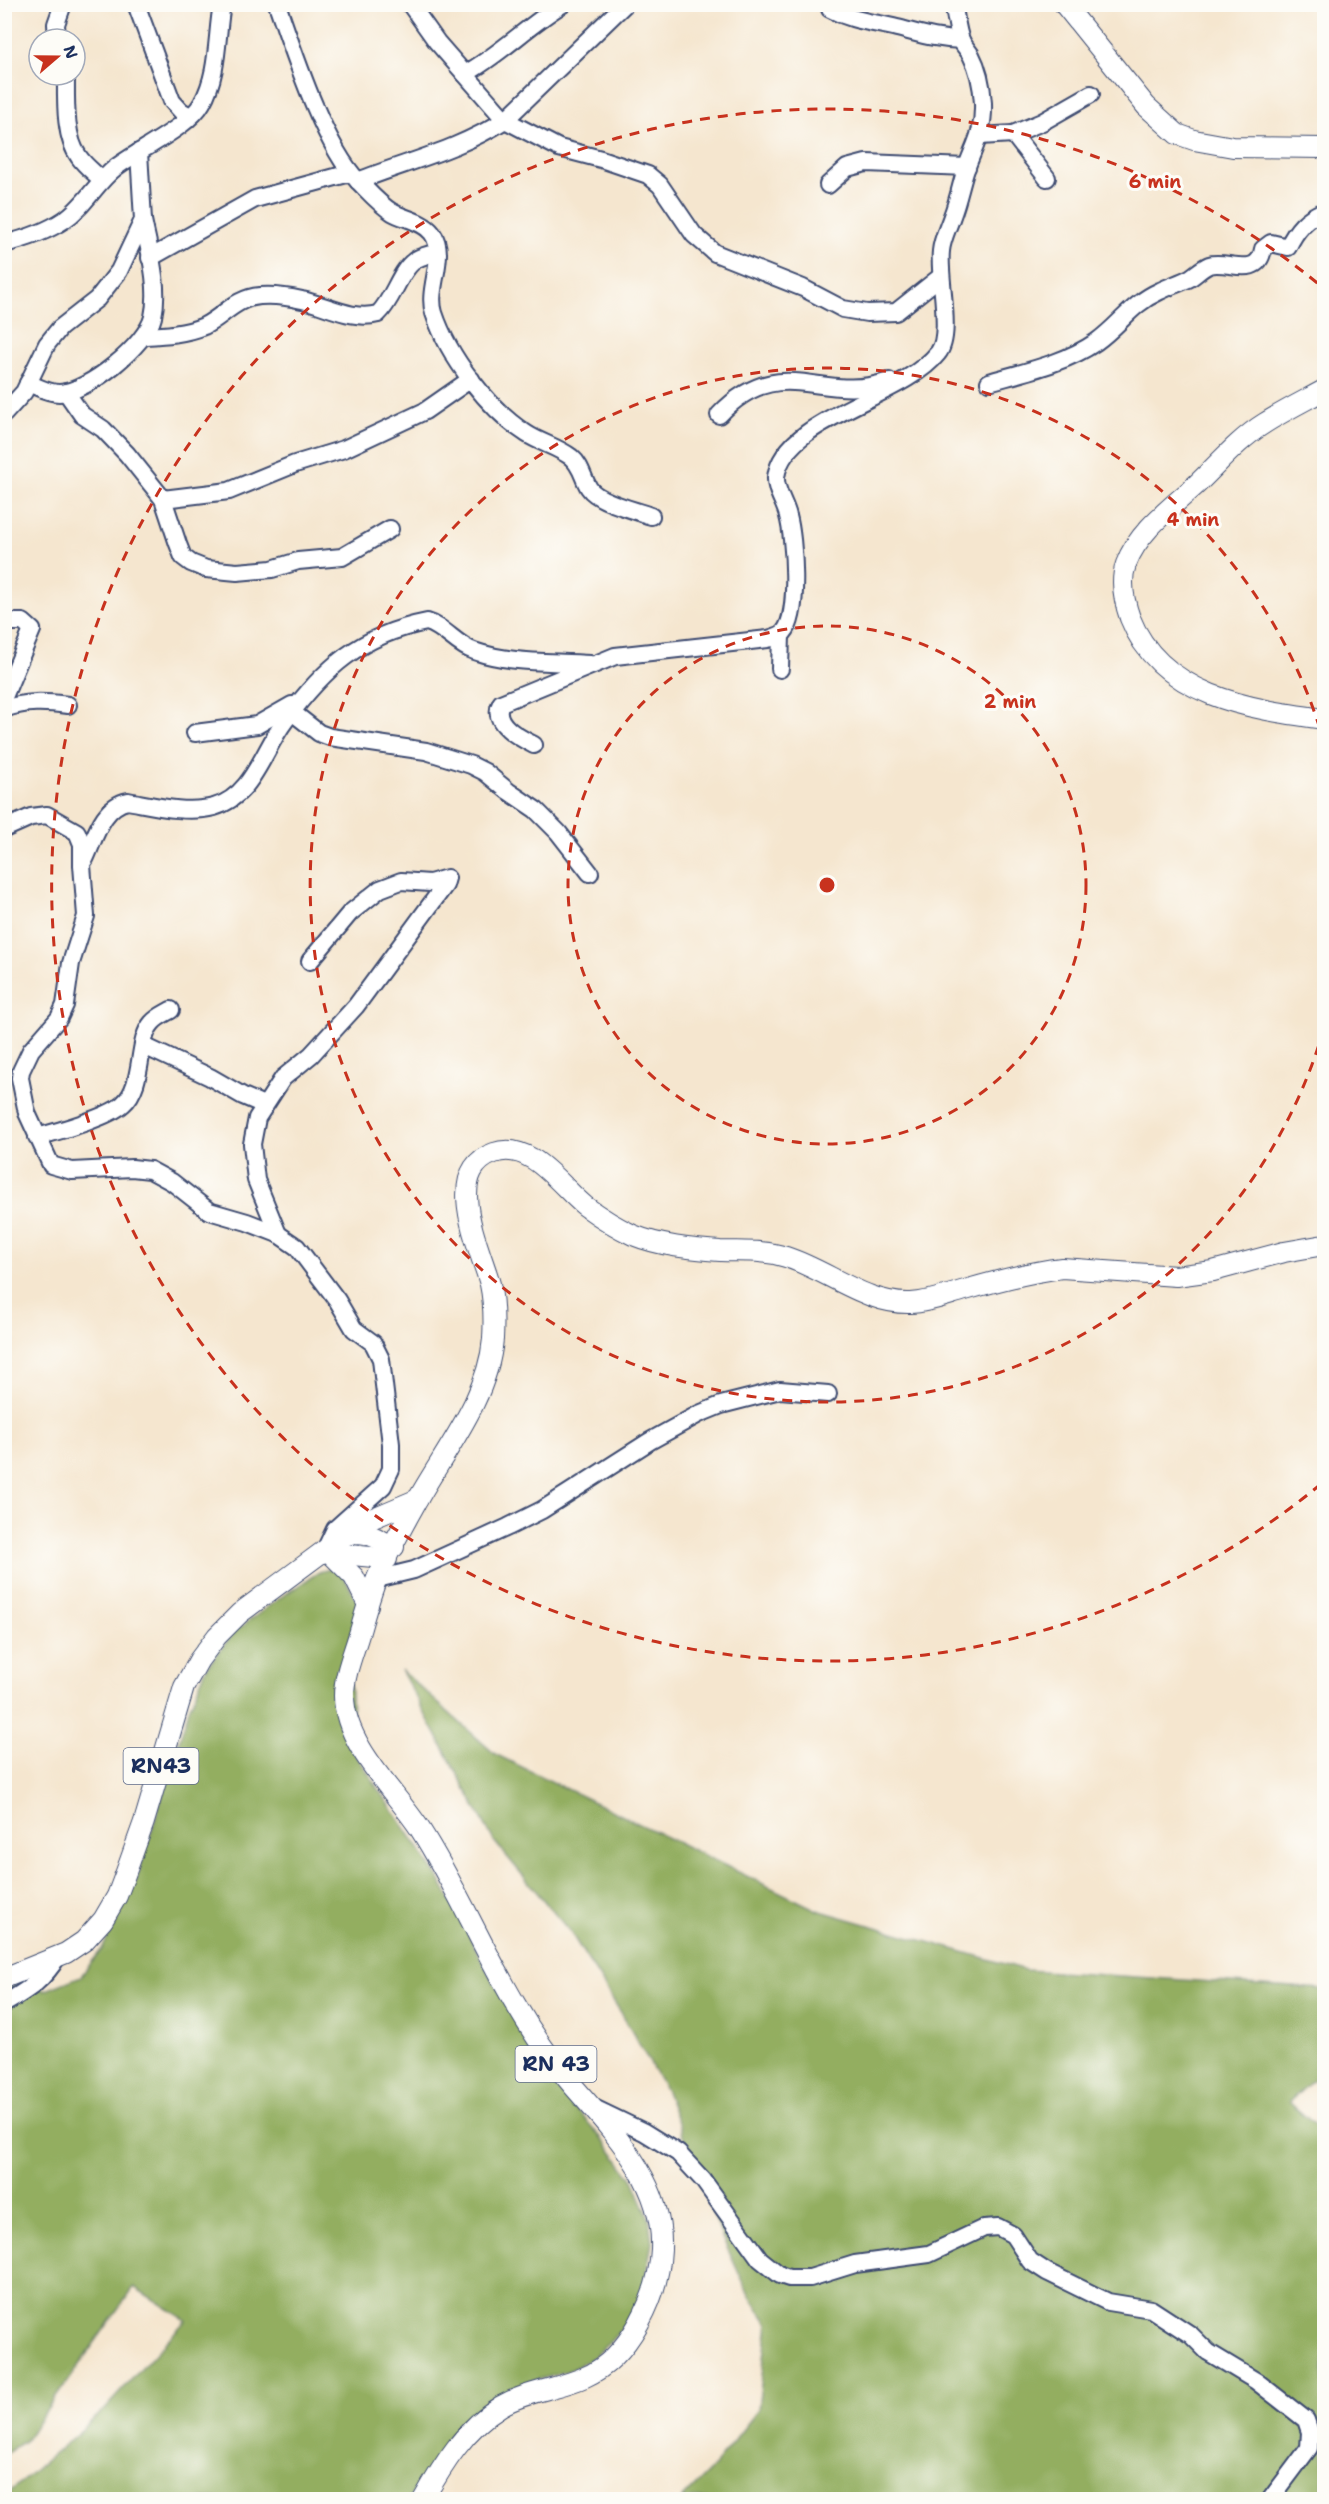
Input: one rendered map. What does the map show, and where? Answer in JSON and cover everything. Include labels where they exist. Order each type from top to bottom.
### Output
[{"type":"main road","points":[[1064,4],[1146,106],[1177,134],[1194,140],[1233,147],[1324,148]]},
{"type":"main road","points":[[1324,390],[1265,423],[1231,450],[1138,542],[1126,565],[1122,584],[1126,607],[1133,626],[1154,656],[1187,685],[1223,700],[1261,709],[1324,719]]},
{"type":"main road","points":[[390,1553],[418,1499],[468,1415],[492,1353],[495,1319],[491,1287],[472,1229],[467,1209],[467,1194],[468,1183],[473,1172],[488,1156],[497,1152],[518,1152],[539,1163],[586,1207],[606,1221],[636,1236],[672,1246],[762,1251],[783,1256],[872,1295],[889,1301],[905,1303],[936,1299],[1044,1270],[1062,1268],[1176,1276],[1214,1271],[1284,1252],[1324,1245]]},
{"type":"main road","points":[[327,1551],[344,1536],[371,1519],[418,1499]]},
{"type":"main road","points":[[344,1536],[352,1532],[365,1533],[390,1553]]},
{"type":"main road","points":[[327,1551],[360,1554],[390,1553]]},
{"type":"main road","points":[[327,1551],[354,1577],[368,1605]]},
{"type":"main road","name":"RN43","points":[[4,1978],[58,1956],[84,1941],[103,1920],[117,1896],[144,1822],[184,1687],[199,1660],[217,1636],[240,1613],[274,1585],[327,1551]]},
{"type":"main road","name":"RN 43","points":[[390,1553],[377,1579],[347,1673],[343,1697],[347,1720],[359,1746],[420,1829],[516,2006],[549,2055],[621,2140],[647,2184],[658,2217],[662,2243],[659,2274],[647,2310],[621,2350],[602,2368],[583,2378],[524,2396],[498,2407],[480,2422],[457,2447],[423,2499]]},
{"type":"street","points":[[56,27],[63,4]]},
{"type":"street","points":[[136,4],[172,101],[190,116]]},
{"type":"street","points":[[4,244],[32,235],[64,220],[114,168],[190,116],[201,105],[213,76],[222,4]]},
{"type":"street","points":[[277,4],[325,125],[354,177],[384,207],[427,228],[435,238],[437,252],[431,292],[434,312],[447,341],[471,379],[511,422],[526,433],[573,458],[581,468],[592,492],[613,503],[651,516]]},
{"type":"street","points":[[410,4],[437,42],[505,120],[559,148],[601,159],[648,176],[660,185],[694,235],[715,253],[803,288],[843,309],[867,313],[896,312],[940,277]]},
{"type":"street","points":[[465,74],[563,4]]},
{"type":"street","points":[[150,258],[255,199],[392,167],[448,150],[479,136],[505,120],[625,4]]},
{"type":"street","points":[[534,745],[509,730],[502,719],[500,704],[615,656],[768,639],[781,635],[787,629],[792,610],[794,553],[788,514],[777,486],[776,479],[780,466],[797,443],[823,421],[896,385],[936,356],[944,343],[946,329],[940,277],[942,241],[980,136],[982,121],[982,87],[974,61],[961,40],[953,4]]},
{"type":"street","points":[[827,6],[863,22],[895,27],[936,39],[961,40]]},
{"type":"street","points":[[66,87],[65,101],[74,148],[79,157],[102,180]]},
{"type":"street","points":[[980,136],[1013,134],[1042,122],[1091,94]]},
{"type":"street","points":[[1013,134],[1047,178]]},
{"type":"street","points":[[28,383],[50,391],[66,392],[89,382],[133,349],[145,336],[153,318],[155,301],[150,258],[142,220],[139,152]]},
{"type":"street","points":[[828,185],[847,168],[866,163],[967,167]]},
{"type":"street","points":[[989,382],[1041,367],[1082,350],[1101,338],[1135,304],[1178,284],[1209,265],[1244,267],[1256,263],[1262,256],[1263,249],[1271,243],[1288,247],[1295,233],[1311,216],[1324,211]]},
{"type":"street","points":[[4,414],[24,392],[47,344],[60,328],[97,299],[108,287],[119,271],[142,220]]},
{"type":"street","points":[[145,336],[170,335],[193,330],[205,325],[237,302],[261,296],[301,300],[350,314],[378,314],[391,299],[410,265],[415,260],[437,252]]},
{"type":"street","points":[[719,415],[732,400],[764,383],[783,381],[865,386],[918,370]]},
{"type":"street","points":[[163,499],[229,491],[295,464],[345,449],[425,411],[471,379]]},
{"type":"street","points":[[66,392],[82,415],[103,429],[127,454],[163,499],[183,556],[206,569],[219,571],[272,569],[298,561],[342,557],[390,529]]},
{"type":"street","points":[[4,622],[23,622],[32,630],[4,697]]},
{"type":"street","points":[[82,865],[103,819],[118,803],[128,801],[194,810],[216,806],[236,796],[249,781],[292,712],[332,666],[357,646],[405,627],[427,622],[464,647],[485,654],[527,661],[594,664]]},
{"type":"street","points":[[780,669],[781,635]]},
{"type":"street","points":[[195,733],[241,729],[257,725],[304,698]]},
{"type":"street","points":[[4,709],[37,701],[68,705]]},
{"type":"street","points":[[292,712],[319,733],[330,738],[426,751],[471,765],[485,772],[536,810],[558,831],[590,873]]},
{"type":"street","points":[[4,830],[46,815],[77,832],[81,838],[86,916],[71,963],[65,1005],[59,1018],[31,1050],[21,1071],[23,1097],[37,1137],[51,1165],[72,1171],[132,1168],[150,1170],[172,1182],[209,1211],[278,1234],[297,1247],[337,1300],[354,1329],[373,1343],[381,1359],[392,1459],[388,1478],[384,1486],[335,1529],[327,1551]]},
{"type":"street","points":[[278,1234],[260,1192],[254,1164],[254,1131],[264,1105],[283,1078],[332,1034],[372,985],[445,885],[447,878],[430,884],[401,881],[380,889],[350,913],[310,961]]},
{"type":"street","points":[[37,1137],[106,1114],[123,1105],[140,1070],[149,1027],[153,1021],[171,1010]]},
{"type":"street","points":[[144,1047],[264,1105]]},
{"type":"street","points":[[377,1579],[414,1570],[542,1510],[650,1441],[699,1414],[721,1405],[780,1390],[828,1394]]},
{"type":"street","points":[[4,2004],[35,1986],[58,1956]]},
{"type":"street","points":[[593,2108],[678,2153],[703,2180],[760,2259],[780,2275],[789,2278],[810,2278],[855,2264],[929,2254],[984,2228],[998,2227],[1013,2235],[1030,2261],[1047,2272],[1108,2302],[1151,2309],[1191,2335],[1208,2352],[1256,2381],[1306,2420],[1310,2432],[1309,2448],[1270,2499]]},
{"type":"green space","points":[[339,1569],[358,1601],[358,1615],[348,1645],[354,1752],[438,1877],[494,1983],[557,2087],[605,2142],[633,2180],[649,2218],[652,2243],[642,2295],[627,2323],[588,2361],[568,2371],[510,2388],[481,2406],[456,2429],[409,2499],[5,2499],[5,2496],[101,2413],[186,2320],[134,2287],[25,2441],[5,2454],[5,1990],[38,1976],[44,1991],[81,1976],[102,1949],[135,1885],[189,1709],[206,1669],[234,1632],[319,1572]]},
{"type":"green space","points":[[401,1670],[495,1754],[817,1910],[1026,1970],[1324,1989],[1324,2070],[1289,2102],[1324,2133],[1324,2499],[682,2499],[710,2471],[758,2410],[768,2323],[749,2295],[722,2237],[666,2091],[620,2011],[571,1933],[494,1841]]}]
